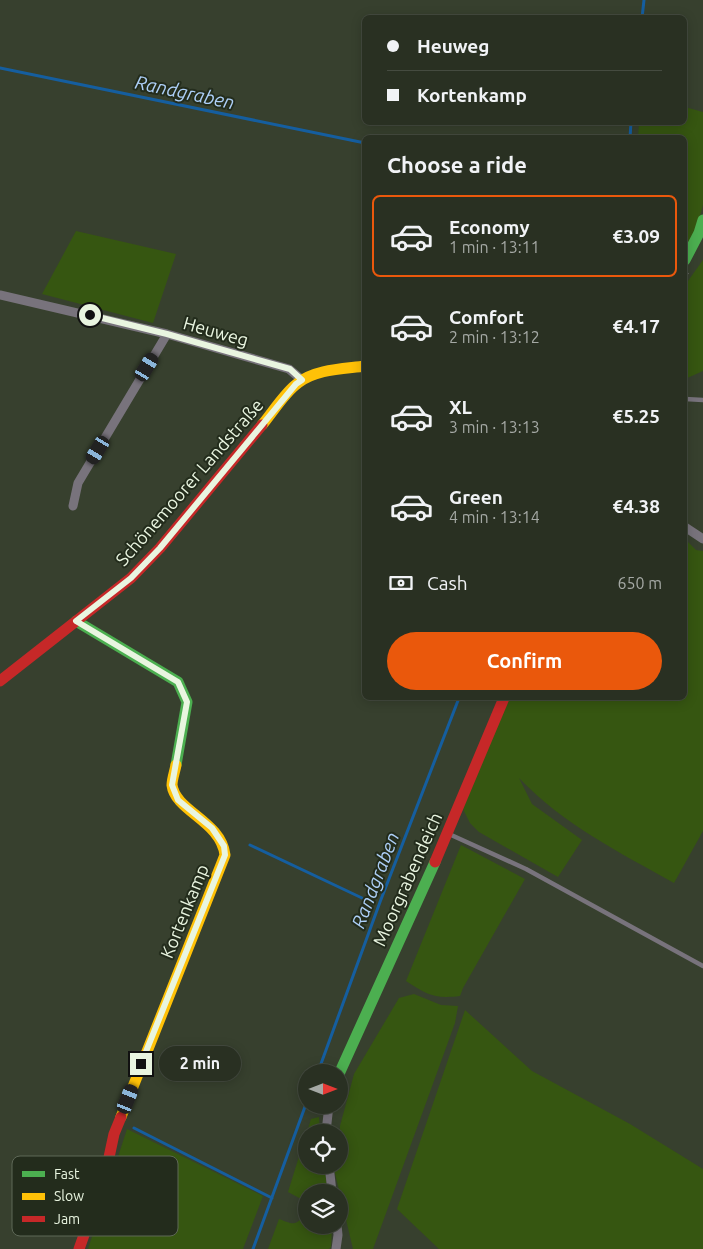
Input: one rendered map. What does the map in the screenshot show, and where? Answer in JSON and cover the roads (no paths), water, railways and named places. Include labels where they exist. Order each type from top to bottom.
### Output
[{"type":"street","points":[[687,256],[699,233],[703,220]]},
{"type":"street","name":"Heuweg","points":[[0,295],[167,334],[290,369],[302,380]]},
{"type":"street","points":[[74,506],[78,483],[167,334]]},
{"type":"street","name":"Schönemoorer Landstraße","points":[[0,680],[131,578],[160,548],[302,380],[323,372],[362,366]]},
{"type":"street","points":[[687,528],[703,539]]},
{"type":"street","name":"Kortenkamp","points":[[76,621],[178,682],[187,702],[172,785],[178,800],[212,828],[224,846],[225,855],[114,1134],[109,1156]]},
{"type":"street","name":"Moorgrabendeich","points":[[344,1064],[448,833],[503,700]]},
{"type":"street","points":[[336,1249],[338,1234]]},
{"type":"street","name":"Kortenkamp","points":[[79,1249],[84,1236]]},
{"type":"lane","points":[[687,399],[703,400]]},
{"type":"lane","points":[[448,833],[526,869],[703,966]]},
{"type":"waterway","points":[[642,15],[644,0]]},
{"type":"waterway","name":"Randgraben","points":[[0,68],[362,142]]},
{"type":"waterway","points":[[630,135],[631,125]]},
{"type":"waterway","name":"Randgraben","points":[[321,1064],[380,902],[458,700]]},
{"type":"waterway","points":[[250,845],[362,898]]},
{"type":"waterway","name":"Randgraben","points":[[253,1249],[302,1114]]},
{"type":"waterway","points":[[134,1128],[272,1198]]}]
